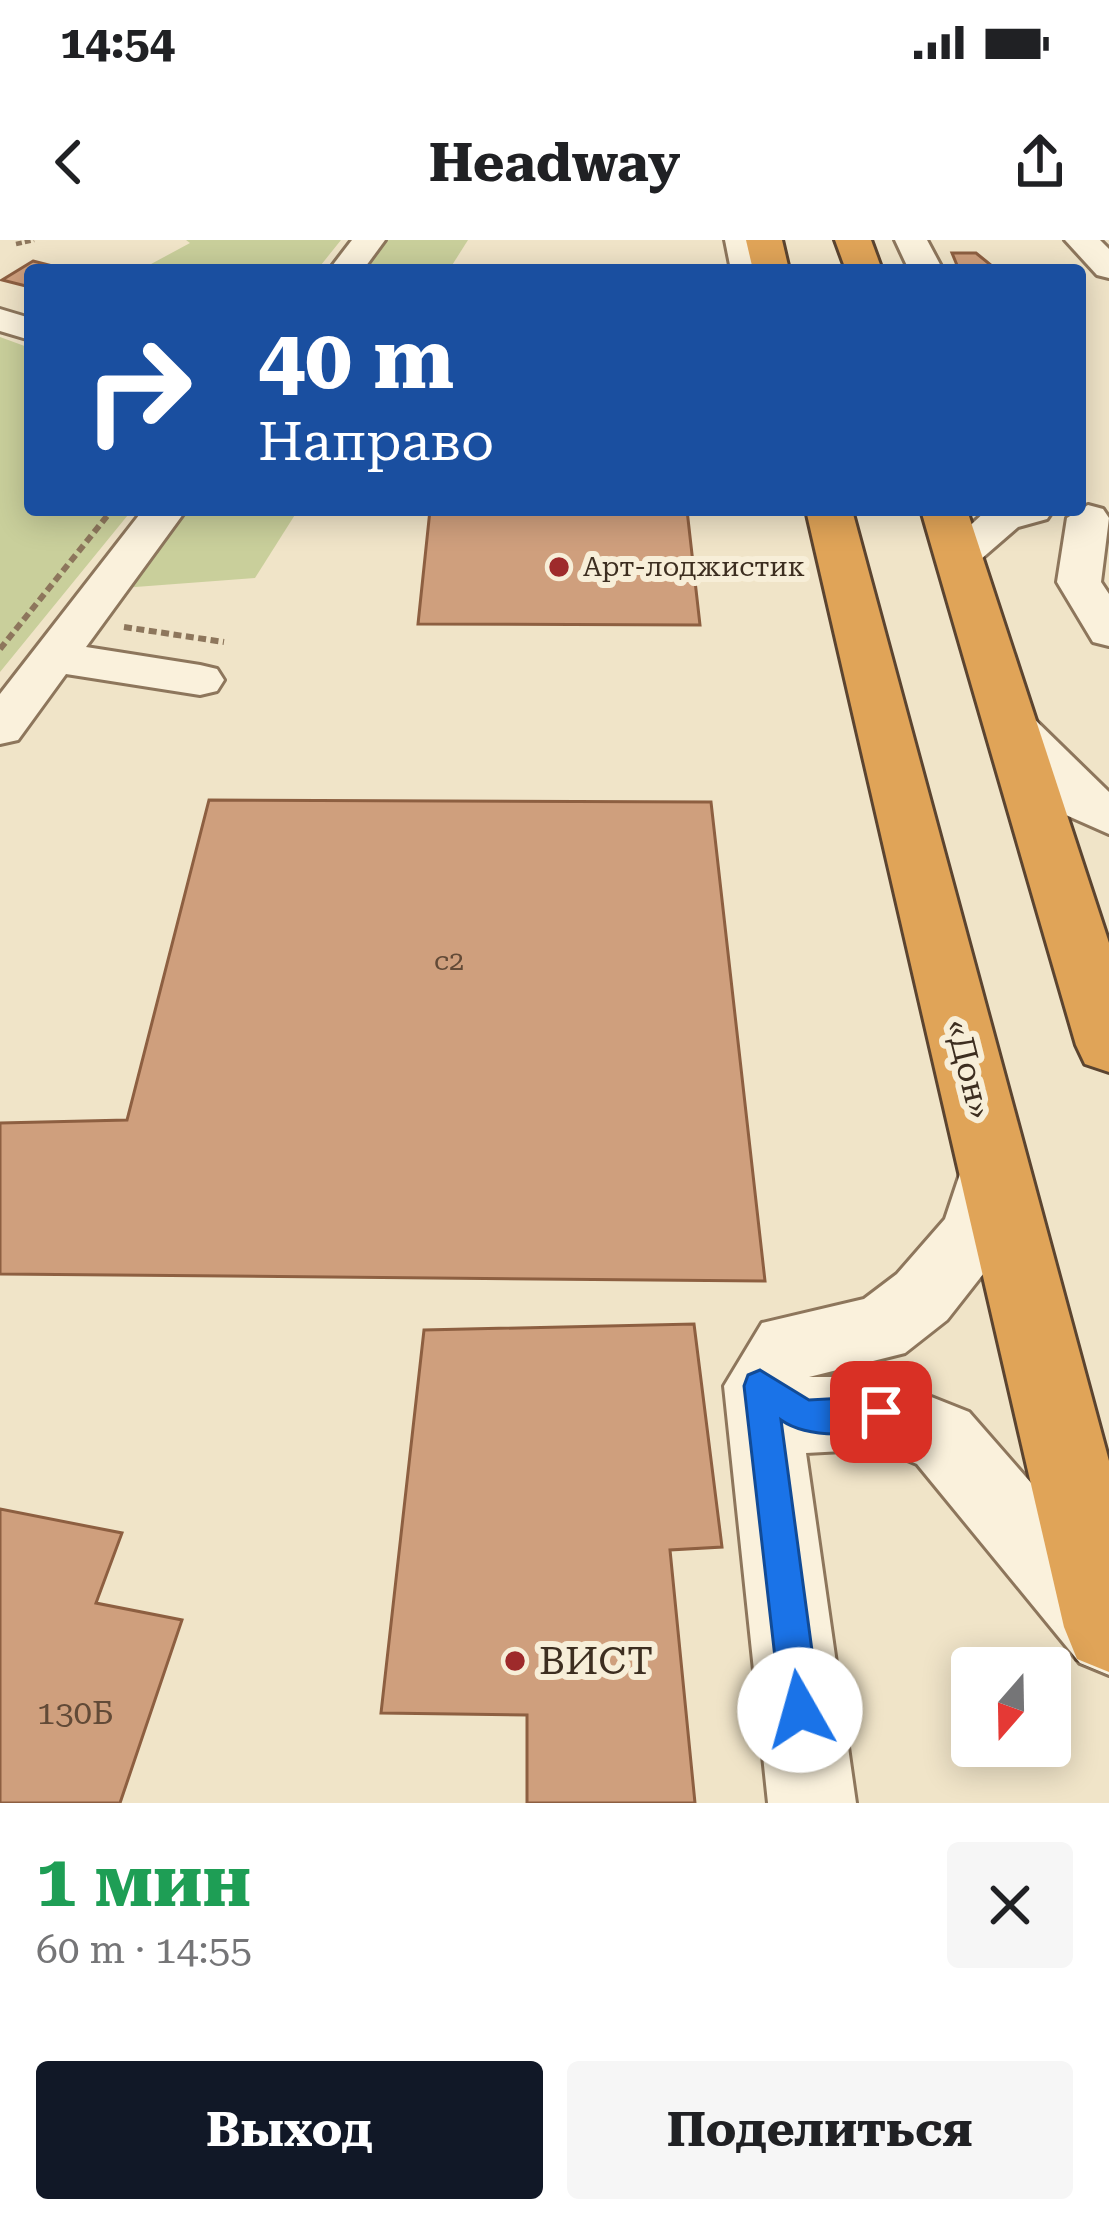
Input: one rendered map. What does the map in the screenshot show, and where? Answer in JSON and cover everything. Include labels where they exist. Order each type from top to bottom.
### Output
[{"type":"highway","name":"«Дон»","points":[[831,516],[1109,1631]]},
{"type":"highway","points":[[953,526],[1109,1045]]},
{"type":"street","points":[[351,264],[369,240]]},
{"type":"street","points":[[1081,240],[1109,268]]},
{"type":"street","points":[[0,728],[160,516]]},
{"type":"street","points":[[953,526],[1011,516]]},
{"type":"street","points":[[1098,520],[1079,582],[1109,632]]},
{"type":"street","points":[[68,639],[212,661]]},
{"type":"street","points":[[1010,725],[1084,802],[1109,815]]},
{"type":"street","points":[[812,1803],[760,1386],[787,1347],[880,1329],[922,1297],[974,1234],[993,1163]]},
{"type":"street","points":[[760,1386],[805,1417],[881,1412],[943,1438],[1109,1631]]},
{"type":"path","points":[[16,244],[34,240]]},
{"type":"path","points":[[0,649],[107,516]]},
{"type":"path","points":[[68,639],[212,661]]},
{"type":"green space","points":[[186,240],[341,240],[322,264],[151,264],[190,243]]},
{"type":"green space","points":[[382,240],[468,240],[453,264],[366,264]]},
{"type":"green space","points":[[0,337],[24,346],[24,516],[127,516],[0,672]]},
{"type":"green space","points":[[179,516],[294,516],[255,578],[122,588]]},
{"type":"building","points":[[952,253],[976,253],[990,264],[957,264]]},
{"type":"building","points":[[24,267],[24,286],[2,280]]},
{"type":"building","name":"Арт-лоджистик","points":[[429,516],[688,516],[700,625],[418,624]]},
{"type":"building","points":[[209,800],[711,802],[765,1281],[0,1274],[0,1123],[127,1120]]},
{"type":"building","points":[[694,1324],[722,1547],[670,1550],[695,1803],[527,1803],[527,1715],[381,1713],[424,1330]]},
{"type":"building","points":[[0,1509],[122,1533],[96,1603],[182,1620],[120,1803],[0,1803]]},
{"type":"place","name":"Арт-лоджистик","points":[[559,567]]},
{"type":"place","name":"ВИСТ","points":[[515,1661]]},
{"type":"route","points":[[800,1710],[760,1386],[805,1417],[881,1412]]}]
